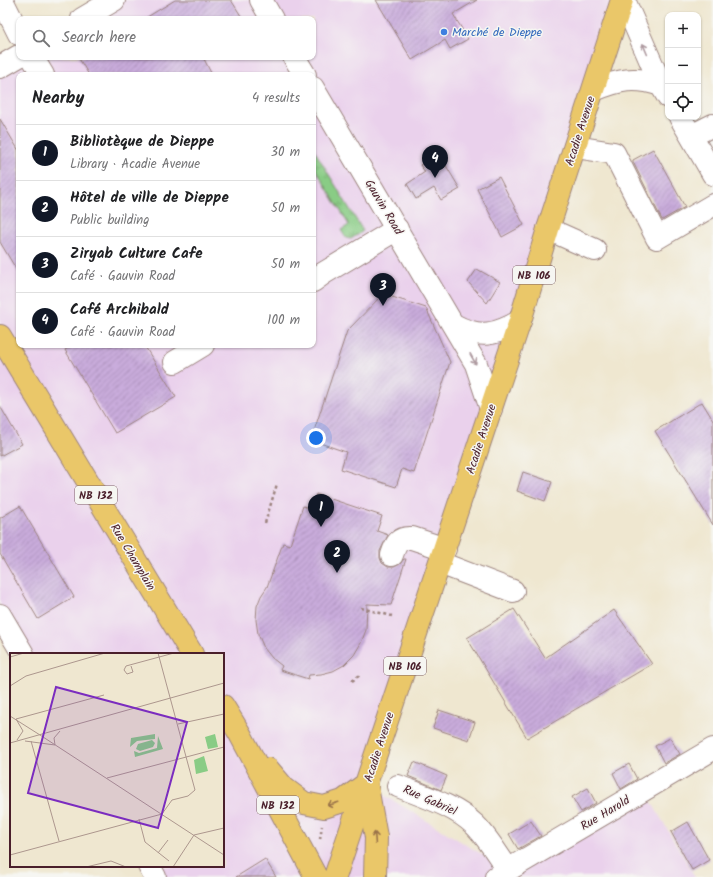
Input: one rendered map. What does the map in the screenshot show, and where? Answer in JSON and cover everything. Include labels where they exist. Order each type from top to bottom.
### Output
[{"type":"main road","name":"Acadie Avenue","points":[[335,877],[520,321],[548,229],[623,0]]},
{"type":"main road","name":"Rue Champlain","points":[[0,336],[191,653]]},
{"type":"main road","name":"NB 132","points":[[224,708],[240,734],[316,877]]},
{"type":"main road","points":[[240,734],[284,788],[304,803],[324,806],[343,801],[366,784],[376,837],[375,877]]},
{"type":"street","points":[[2,0],[16,28]]},
{"type":"street","points":[[87,16],[114,0]]},
{"type":"street","points":[[261,0],[270,16]]},
{"type":"street","points":[[623,0],[664,91]]},
{"type":"street","points":[[0,67],[16,58]]},
{"type":"street","points":[[34,60],[41,72]]},
{"type":"street","points":[[594,90],[624,80],[633,79],[649,81],[664,91]]},
{"type":"street","name":"Gauvin Road","points":[[316,93],[476,364],[491,409]]},
{"type":"street","points":[[682,120],[713,174]]},
{"type":"street","points":[[691,136],[713,125]]},
{"type":"street","points":[[575,147],[614,153],[657,238],[713,205]]},
{"type":"street","points":[[316,279],[397,229]]},
{"type":"street","points":[[548,229],[595,250]]},
{"type":"street","points":[[454,325],[470,333],[489,334],[503,330],[520,321]]},
{"type":"street","points":[[175,362],[198,348]]},
{"type":"street","points":[[392,555],[398,541],[406,538],[412,538],[442,556],[512,591]]},
{"type":"street","points":[[0,615],[22,653]]},
{"type":"street","name":"Rue Harold","points":[[502,874],[713,749]]},
{"type":"street","name":"Rue Gabriel","points":[[398,786],[444,804],[468,819],[490,842],[502,874]]},
{"type":"street","points":[[150,867],[156,877]]},
{"type":"path","points":[[265,523],[277,484]]},
{"type":"path","points":[[361,608],[392,616]]},
{"type":"path","points":[[352,681],[360,676]]},
{"type":"shaded area","points":[[114,0],[622,0],[366,784],[508,870],[644,789],[695,877],[158,877],[153,867],[224,867],[224,653],[28,653],[0,605],[0,67],[16,59],[16,60],[316,60],[316,16],[87,16]]},
{"type":"green space","points":[[316,153],[363,231],[351,239],[346,238],[341,230],[349,225],[316,170]]},
{"type":"building","points":[[175,0],[231,0],[241,16],[149,16]]},
{"type":"building","name":"Marché de Dieppe","points":[[376,0],[477,0],[453,14],[468,39],[450,49],[445,40],[412,60]]},
{"type":"building","points":[[80,60],[204,60],[210,72],[87,72]]},
{"type":"building","points":[[0,119],[16,146],[16,269],[0,242]]},
{"type":"building","points":[[653,149],[685,207],[662,220],[633,162],[633,160]]},
{"type":"building","points":[[439,154],[460,189],[441,200],[434,188],[416,199],[407,184],[425,172],[420,165]]},
{"type":"building","points":[[499,177],[524,225],[502,237],[477,189]]},
{"type":"building","points":[[477,269],[500,282],[487,303],[468,282]]},
{"type":"building","points":[[383,294],[426,308],[450,362],[414,473],[402,469],[396,487],[341,469],[346,452],[311,440],[347,331]]},
{"type":"building","points":[[68,348],[146,348],[176,397],[115,433],[65,350]]},
{"type":"building","points":[[702,402],[713,420],[713,525],[655,431]]},
{"type":"building","points":[[0,406],[22,444],[0,456]]},
{"type":"building","points":[[523,472],[552,482],[545,501],[517,491]]},
{"type":"building","points":[[316,494],[382,516],[377,531],[388,535],[380,551],[382,563],[388,567],[394,567],[406,559],[391,605],[367,604],[366,630],[354,655],[344,665],[333,671],[309,675],[308,679],[280,670],[282,666],[272,658],[264,648],[258,634],[256,620],[257,606],[267,587],[283,543],[290,545],[303,506],[311,509]]},
{"type":"building","points":[[20,506],[74,597],[38,619],[0,554],[0,518]]},
{"type":"building","points":[[514,609],[545,658],[614,610],[652,664],[527,738],[467,638]]},
{"type":"building","points":[[439,710],[475,722],[469,740],[433,728]]},
{"type":"building","points":[[670,738],[680,754],[664,763],[655,746]]},
{"type":"building","points":[[414,762],[447,776],[441,790],[408,776]]},
{"type":"building","points":[[629,764],[637,779],[621,789],[613,773]]},
{"type":"building","points":[[588,788],[596,803],[581,812],[572,797]]},
{"type":"building","points":[[531,821],[541,836],[518,849],[509,834]]},
{"type":"building","points":[[688,822],[709,860],[692,870],[671,832]]},
{"type":"building","points":[[265,859],[276,877],[236,877]]},
{"type":"place","name":"Marché de Dieppe","points":[[444,32]]},
{"type":"place","name":"Café Archibald","points":[[435,178]]},
{"type":"place","name":"Ziryab Culture Cafe","points":[[383,306]]},
{"type":"place","name":"Bibliotèque de Dieppe","points":[[321,527]]},
{"type":"place","name":"Hôtel de ville de Dieppe","points":[[337,573]]}]
